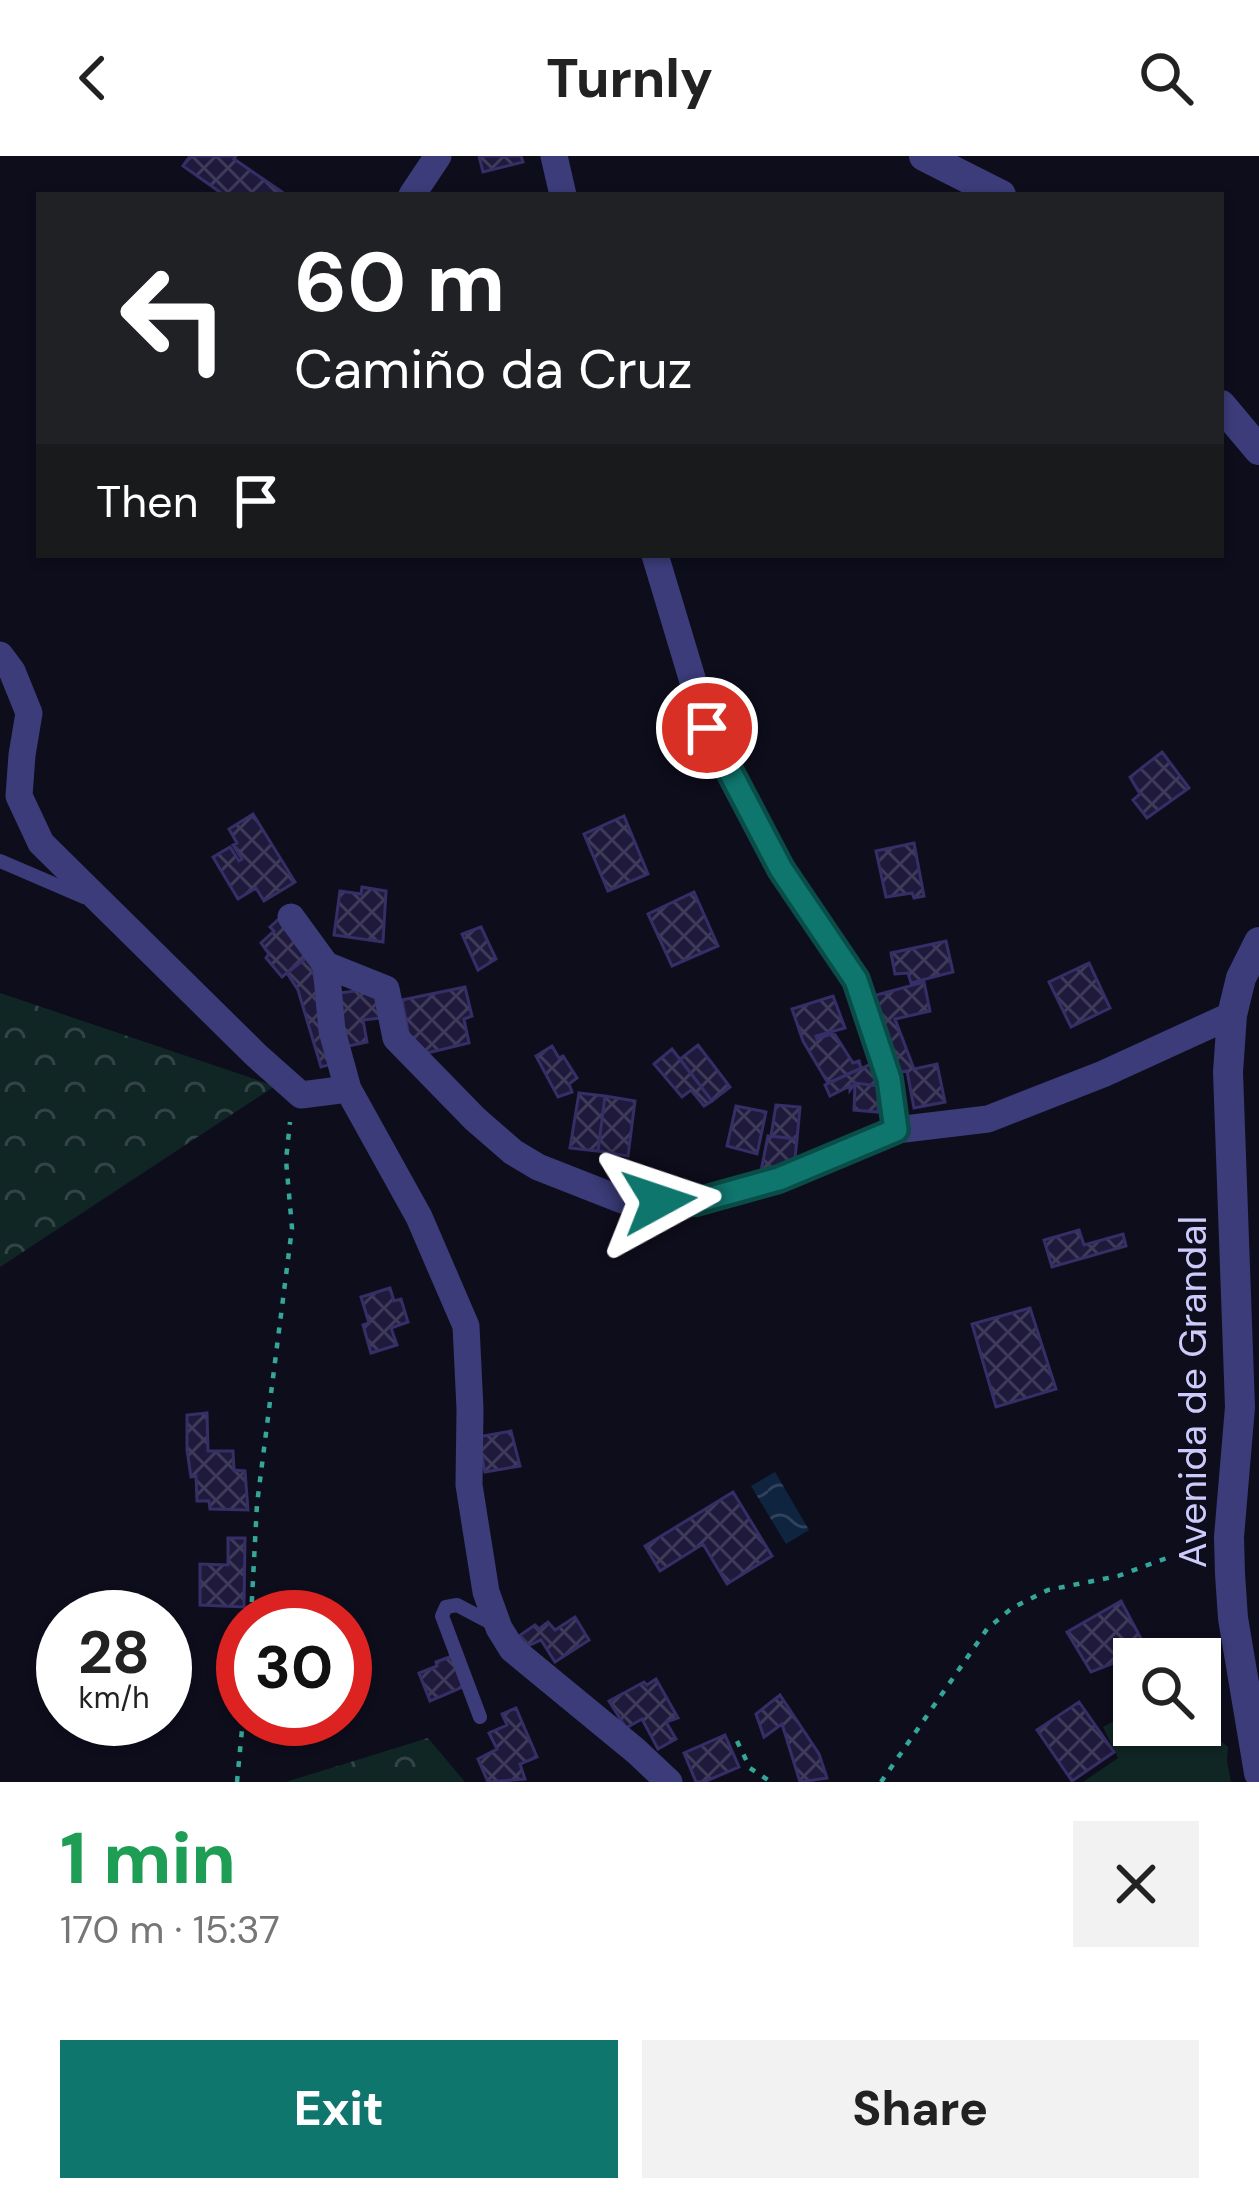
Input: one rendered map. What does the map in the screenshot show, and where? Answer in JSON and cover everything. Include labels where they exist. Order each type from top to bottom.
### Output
[{"type":"street","points":[[414,192],[438,156]]},
{"type":"street","points":[[554,156],[562,192]]},
{"type":"street","points":[[923,156],[995,192]]},
{"type":"street","points":[[1224,409],[1259,450]]},
{"type":"street","points":[[656,558],[707,728],[781,869],[856,980],[889,1079],[896,1130]]},
{"type":"street","points":[[0,655],[29,713],[19,796],[41,843],[301,1095],[348,1089]]},
{"type":"street","points":[[291,917],[326,965],[332,1031],[348,1089],[419,1217],[466,1326],[469,1485],[486,1592],[500,1628],[512,1649],[669,1782]]},
{"type":"street","name":"Avenida de Grandal","points":[[1259,941],[1241,978],[1232,1015],[1228,1131],[1240,1407],[1229,1537],[1232,1618],[1259,1773]]},
{"type":"street","points":[[326,965],[386,989],[396,1038],[513,1152],[538,1167],[622,1200],[696,1202],[779,1179],[896,1130],[988,1119],[1103,1074],[1232,1015]]},
{"type":"lane","points":[[0,861],[105,906]]},
{"type":"lane","points":[[480,1717],[442,1616],[446,1607],[457,1605],[500,1628]]},
{"type":"path","points":[[252,1590],[257,1504],[292,1228],[286,1160],[290,1124],[301,1095]]},
{"type":"path","points":[[881,1782],[987,1629],[1012,1608],[1048,1590],[1118,1576],[1229,1537]]},
{"type":"path","points":[[737,1741],[750,1768],[772,1782]]},
{"type":"path","points":[[237,1782],[240,1746]]},
{"type":"green space","points":[[0,993],[275,1086],[0,1267]]},
{"type":"green space","points":[[1113,1722],[1113,1746],[1221,1746],[1221,1741],[1228,1747],[1231,1782],[1083,1782],[1118,1758],[1103,1727]]},
{"type":"green space","points":[[428,1738],[465,1782],[286,1782]]},
{"type":"water","points":[[775,1472],[809,1530],[786,1544],[751,1486]]},
{"type":"building","points":[[190,156],[236,156],[282,192],[220,192],[183,166]]},
{"type":"building","points":[[479,156],[521,156],[523,162],[483,172]]},
{"type":"building","points":[[1162,752],[1189,788],[1147,818],[1133,800],[1140,794],[1130,777]]},
{"type":"building","points":[[253,814],[295,882],[264,901],[256,888],[238,899],[213,857],[230,847],[242,859],[229,829]]},
{"type":"building","points":[[624,816],[648,874],[608,891],[584,834]]},
{"type":"building","points":[[914,843],[924,896],[886,897],[876,851]]},
{"type":"building","points":[[362,887],[386,891],[383,942],[334,935],[340,891],[361,894]]},
{"type":"building","points":[[694,892],[718,946],[672,966],[648,914]]},
{"type":"building","points":[[281,917],[310,955],[282,977],[266,958],[269,954],[261,943]]},
{"type":"building","points":[[481,927],[496,959],[478,970],[462,934]]},
{"type":"building","points":[[946,941],[953,972],[911,983],[908,973],[895,974],[891,953]]},
{"type":"building","points":[[310,955],[332,1064],[321,1067],[298,990],[287,973]]},
{"type":"building","points":[[1089,963],[1110,1008],[1071,1027],[1049,982]]},
{"type":"building","points":[[924,982],[930,1011],[895,1019],[914,1069],[937,1064],[945,1102],[914,1108],[907,1071],[901,1072],[869,997]]},
{"type":"building","points":[[465,987],[472,1016],[464,1019],[469,1043],[427,1053],[409,1036],[402,1000]]},
{"type":"building","points":[[377,988],[381,1018],[363,1020],[367,1042],[344,1047],[332,994]]},
{"type":"building","points":[[833,996],[845,1028],[817,1039],[834,1033],[861,1068],[828,1083],[803,1041],[792,1009]]},
{"type":"building","points":[[698,1045],[730,1087],[712,1101],[680,1059]]},
{"type":"building","points":[[552,1046],[577,1078],[569,1084],[572,1092],[558,1097],[536,1056]]},
{"type":"building","points":[[672,1049],[712,1101],[704,1106],[691,1090],[682,1097],[654,1064]]},
{"type":"building","points":[[871,1064],[878,1086],[855,1083],[850,1090],[850,1086],[830,1096],[825,1085]]},
{"type":"building","points":[[855,1083],[878,1086],[878,1112],[854,1110]]},
{"type":"building","points":[[579,1093],[605,1096],[598,1151],[570,1148]]},
{"type":"building","points":[[605,1096],[635,1101],[628,1156],[598,1151]]},
{"type":"building","points":[[776,1105],[800,1107],[797,1139],[771,1136]]},
{"type":"building","points":[[736,1106],[766,1112],[757,1154],[727,1146]]},
{"type":"building","points":[[768,1136],[797,1139],[794,1168],[760,1176]]},
{"type":"building","points":[[1079,1230],[1084,1245],[1123,1234],[1126,1246],[1052,1267],[1044,1240]]},
{"type":"building","points":[[390,1288],[394,1301],[401,1299],[408,1322],[391,1328],[397,1345],[371,1353],[361,1297]]},
{"type":"building","points":[[1030,1308],[1056,1389],[996,1407],[972,1324]]},
{"type":"building","points":[[207,1413],[208,1451],[233,1451],[234,1470],[245,1471],[248,1510],[210,1509],[209,1501],[197,1501],[196,1476],[191,1477],[187,1450],[187,1415]]},
{"type":"building","points":[[511,1431],[520,1466],[485,1472],[478,1437]]},
{"type":"building","points":[[733,1492],[772,1556],[727,1584],[703,1544],[660,1571],[645,1546]]},
{"type":"building","points":[[228,1538],[245,1538],[244,1590],[216,1590],[216,1606],[200,1605],[200,1564],[228,1565]]},
{"type":"building","points":[[1121,1601],[1141,1638],[1113,1638],[1113,1663],[1091,1672],[1067,1632]]},
{"type":"building","points":[[575,1617],[589,1640],[555,1662],[541,1640],[528,1646],[519,1636],[548,1622],[555,1630]]},
{"type":"building","points":[[452,1656],[463,1687],[430,1701],[419,1673]]},
{"type":"building","points":[[656,1679],[678,1718],[666,1722],[676,1739],[658,1749],[642,1719],[626,1728],[609,1701]]},
{"type":"building","points":[[780,1695],[819,1754],[827,1778],[800,1782],[782,1724],[764,1737],[756,1714]]},
{"type":"building","points":[[1079,1702],[1114,1752],[1072,1781],[1037,1730]]},
{"type":"building","points":[[516,1708],[537,1757],[520,1764],[525,1779],[488,1782],[478,1759],[497,1749],[489,1733],[507,1725],[502,1714]]},
{"type":"building","points":[[725,1735],[739,1767],[696,1782],[684,1753]]},
{"type":"route","points":[[659,1201],[696,1202],[779,1179],[896,1130],[889,1079],[856,980],[781,869],[707,728]]}]
